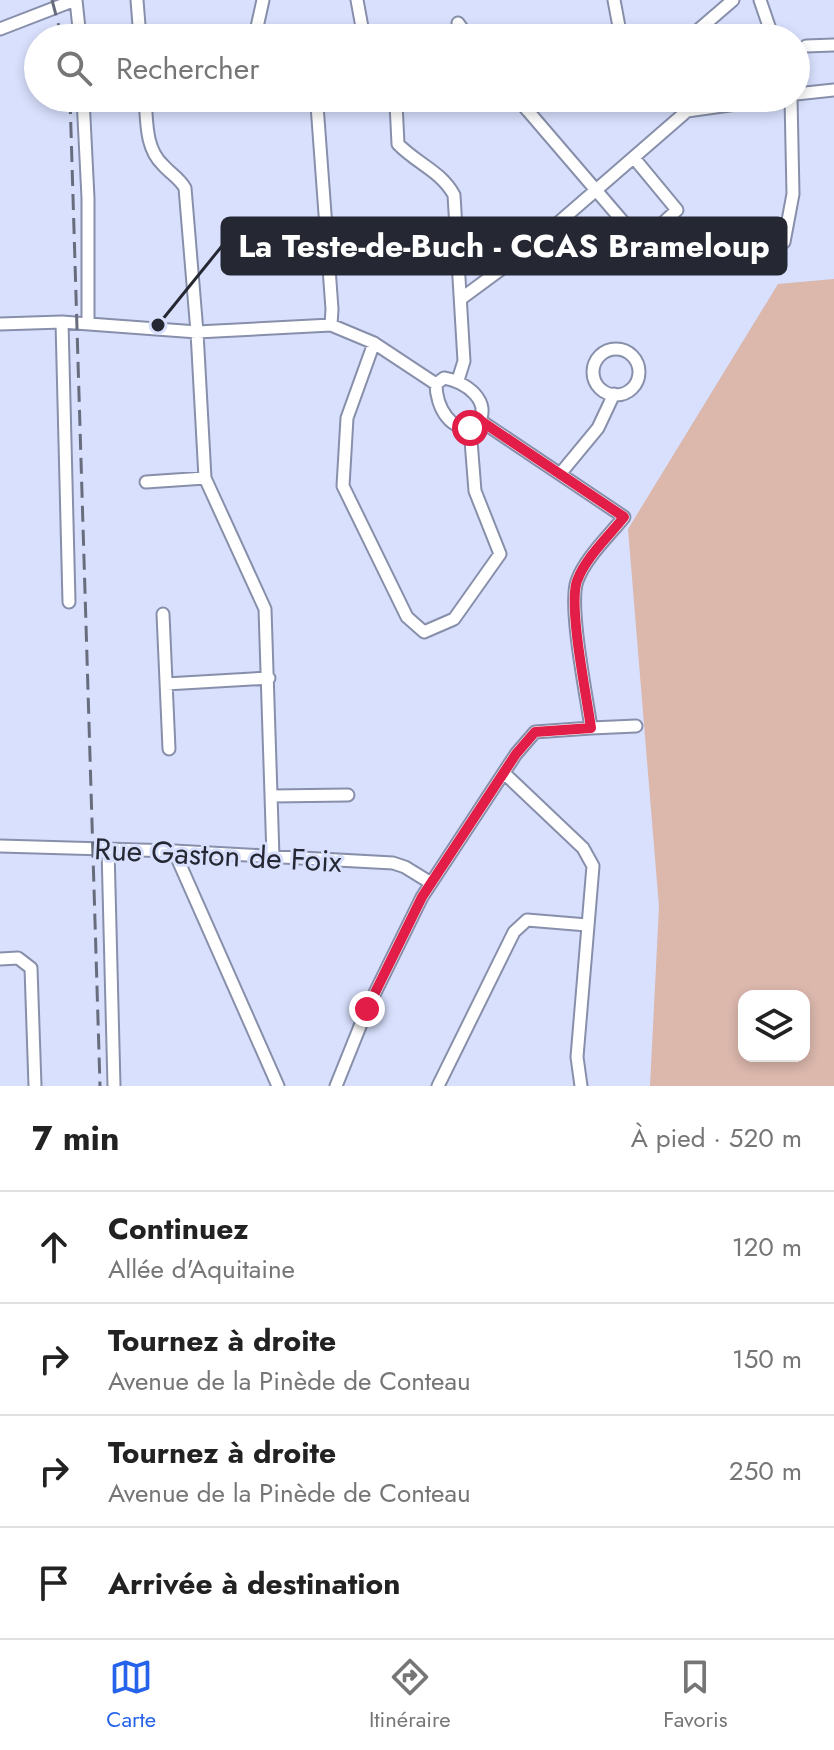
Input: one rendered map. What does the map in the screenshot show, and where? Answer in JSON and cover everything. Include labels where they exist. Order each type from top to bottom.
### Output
[{"type":"street","points":[[0,29],[75,0],[80,24]]},
{"type":"street","points":[[137,0],[139,24]]},
{"type":"street","points":[[258,24],[263,0]]},
{"type":"street","points":[[357,0],[361,24]]},
{"type":"street","points":[[614,0],[617,24]]},
{"type":"street","points":[[705,24],[733,0]]},
{"type":"street","points":[[760,0],[768,24]]},
{"type":"street","points":[[810,46],[834,45]]},
{"type":"street","points":[[810,93],[834,90]]},
{"type":"street","points":[[84,112],[88,198],[88,324]]},
{"type":"street","points":[[146,112],[153,154],[178,177],[185,188],[205,478],[265,609],[273,857]]},
{"type":"street","points":[[315,112],[331,325]]},
{"type":"street","points":[[396,112],[398,144],[446,180],[454,195],[464,361],[458,380]]},
{"type":"street","points":[[529,112],[655,259]]},
{"type":"street","points":[[462,298],[527,250],[686,112]]},
{"type":"street","points":[[784,242],[793,194],[791,112]]},
{"type":"street","points":[[634,158],[677,210],[641,243]]},
{"type":"street","points":[[62,322],[69,602]]},
{"type":"street","points":[[0,324],[62,322],[197,332],[331,325],[374,343],[436,384]]},
{"type":"street","points":[[374,343],[347,418],[343,486],[407,617],[424,632],[454,619],[500,554],[475,491],[470,428]]},
{"type":"street","points":[[620,349],[634,356],[639,370],[638,378],[629,391],[614,394],[601,389],[594,369],[606,351],[620,349]]},
{"type":"street","points":[[436,384],[444,378],[458,380],[472,390],[480,402],[481,421]]},
{"type":"street","points":[[436,384],[436,398],[446,417],[458,427],[470,428],[481,421]]},
{"type":"street","points":[[560,474],[598,428],[614,394]]},
{"type":"street","points":[[481,421],[624,517],[582,571],[575,586],[591,728]]},
{"type":"street","points":[[146,482],[205,478]]},
{"type":"street","points":[[163,614],[169,749]]},
{"type":"street","points":[[166,684],[269,678]]},
{"type":"street","points":[[336,1086],[367,1009],[431,883],[516,754],[535,732],[636,726]]},
{"type":"street","points":[[504,773],[583,848],[593,866],[577,1057],[581,1086]]},
{"type":"street","points":[[272,796],[348,795]]},
{"type":"street","name":"Rue Gaston de Foix","points":[[0,846],[174,851],[397,864],[431,883]]},
{"type":"street","points":[[108,849],[114,1086]]},
{"type":"street","points":[[174,851],[278,1086]]},
{"type":"street","points":[[438,1086],[514,932],[527,920],[587,925]]},
{"type":"street","points":[[0,959],[18,958],[31,968],[35,1086]]},
{"type":"shaded area","points":[[834,279],[834,1086],[650,1086],[659,907],[628,529],[778,284]]},
{"type":"railway","points":[[52,0],[58,24]]},
{"type":"railway","points":[[70,112],[100,1086]]},
{"type":"place","name":"La Teste-de-Buch - CCAS Brameloup","points":[[158,325]]},
{"type":"route","points":[[367,1009],[422,897],[516,754],[535,732],[591,728],[574,600],[575,586],[582,571],[624,517],[481,421],[470,428]]}]
